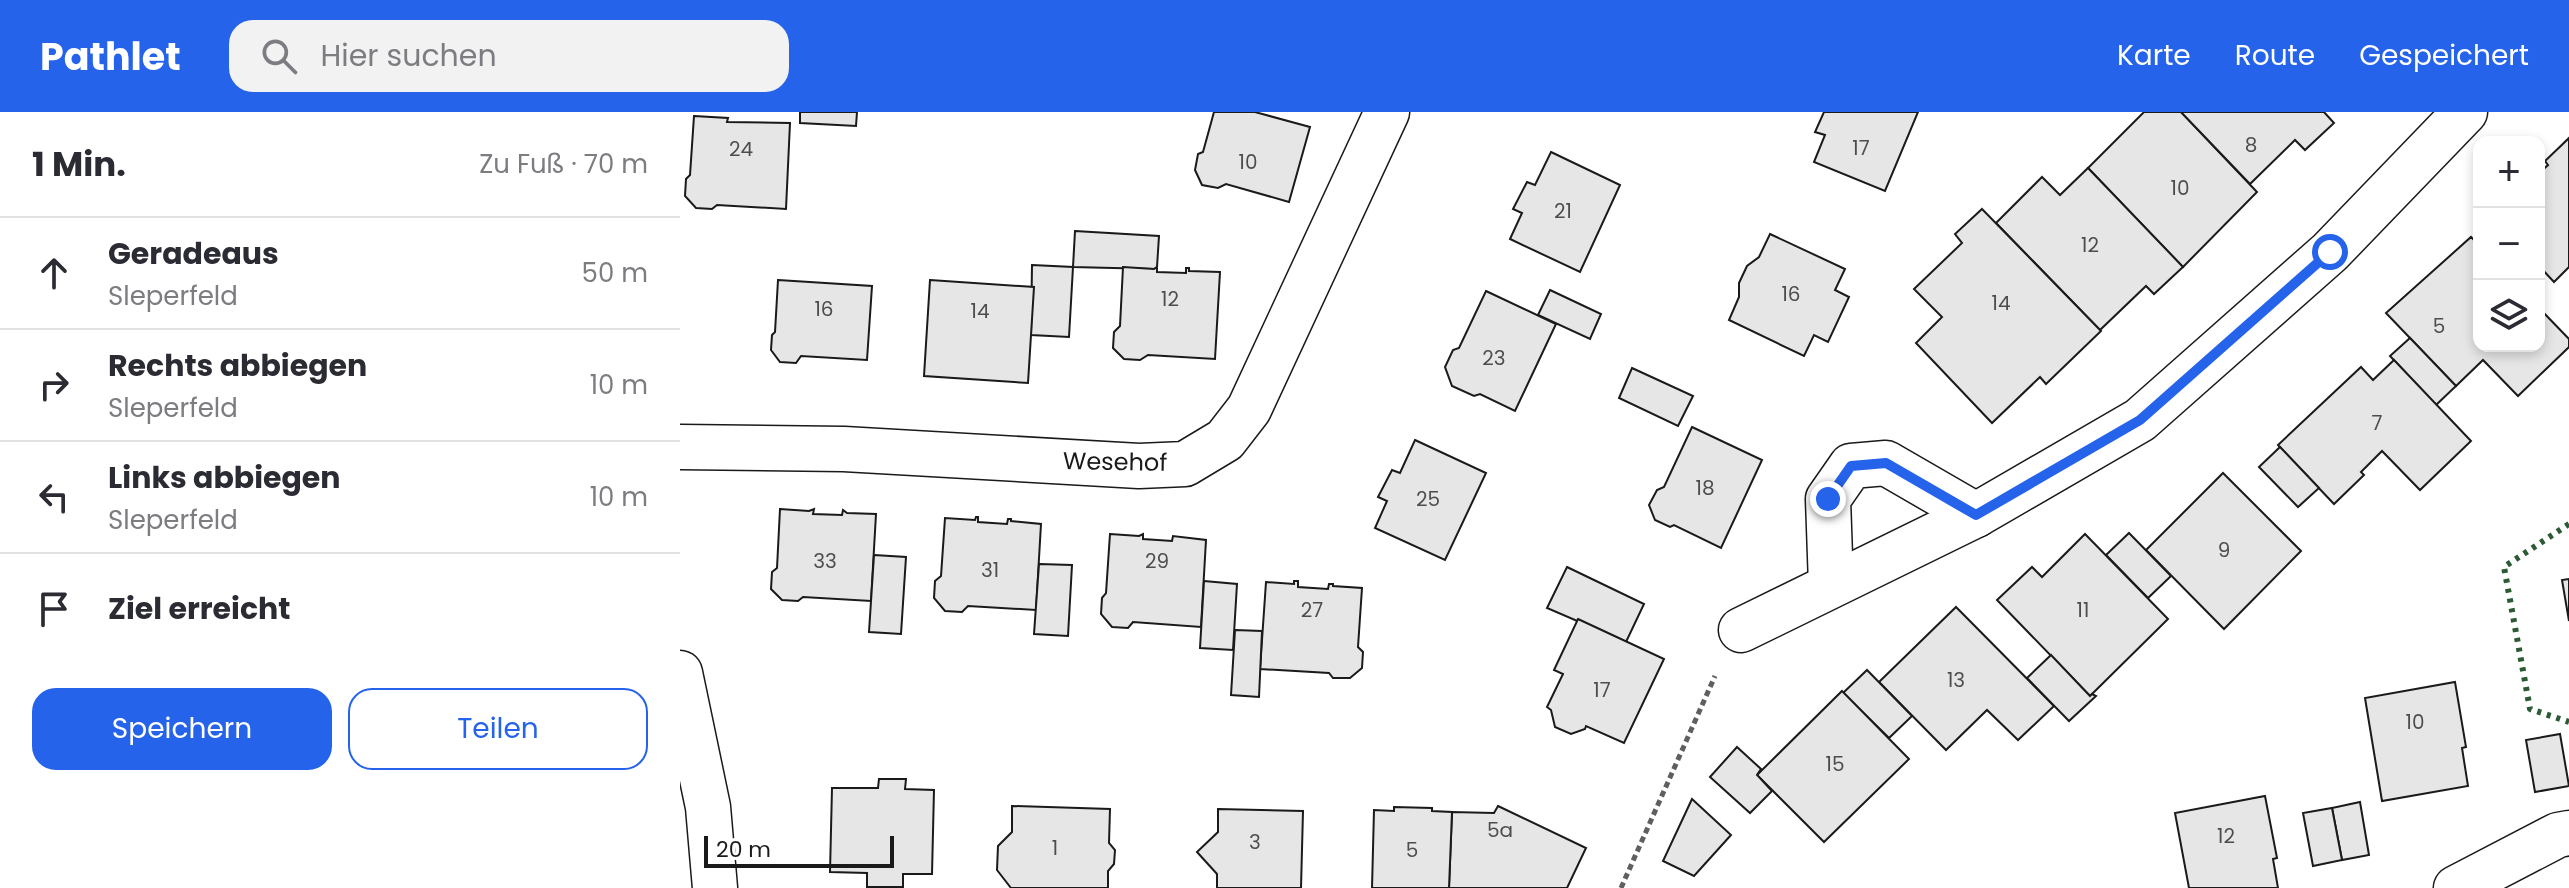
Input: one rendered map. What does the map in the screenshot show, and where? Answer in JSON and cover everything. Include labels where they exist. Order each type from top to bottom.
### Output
[{"type":"street","name":"Wesehof","points":[[680,447],[844,449],[1139,466],[1185,464],[1225,440],[1249,409],[1387,112]]},
{"type":"street","points":[[1741,630],[1976,515],[2140,420],[2330,252],[2465,112]]},
{"type":"street","points":[[1831,585],[1828,499],[1851,466],[1886,463],[1976,515]]},
{"type":"street","points":[[680,673],[708,807],[715,888]]},
{"type":"street","points":[[2456,888],[2558,835],[2569,833]]},
{"type":"path","points":[[1621,888],[1704,697],[1741,630]]},
{"type":"building","points":[[800,112],[857,112],[856,126],[800,123]]},
{"type":"building","points":[[1214,112],[1255,112],[1310,127],[1289,202],[1226,184],[1218,188],[1202,185],[1195,170]]},
{"type":"building","points":[[1824,112],[1918,112],[1885,191],[1814,162],[1825,135],[1815,132]]},
{"type":"building","points":[[2144,112],[2181,112],[2257,192],[2183,267],[2088,168]]},
{"type":"building","points":[[2181,112],[2324,112],[2334,123],[2305,150],[2295,140],[2250,184]]},
{"type":"building","points":[[694,116],[728,118],[727,122],[790,123],[786,209],[717,205],[712,209],[696,208],[685,196],[686,179],[690,175]]},
{"type":"building","points":[[2569,138],[2569,267],[2554,282],[2545,272],[2545,168],[2548,165],[2545,161]]},
{"type":"building","points":[[1551,152],[1620,185],[1580,272],[1510,239],[1522,213],[1513,209],[1527,182],[1535,185]]},
{"type":"building","points":[[2088,168],[2183,267],[2154,294],[2146,286],[2100,330],[1996,223],[2042,177],[2060,195]]},
{"type":"building","points":[[1982,209],[2101,331],[2046,384],[2040,377],[1992,423],[1916,343],[1942,317],[1914,289],[1962,243],[1955,234]]},
{"type":"building","points":[[1075,231],[1159,236],[1157,267],[1073,267]]},
{"type":"building","points":[[1770,234],[1845,269],[1835,290],[1849,297],[1828,342],[1814,335],[1804,356],[1729,320],[1747,266],[1759,257]]},
{"type":"building","points":[[2471,237],[2473,352],[2545,352],[2545,314],[2569,339],[2569,347],[2518,396],[2483,360],[2456,386],[2386,313]]},
{"type":"building","points":[[1032,265],[1073,267],[1069,337],[1031,335]]},
{"type":"building","points":[[1123,267],[1157,267],[1157,272],[1186,273],[1186,268],[1189,268],[1189,271],[1220,272],[1215,359],[1148,355],[1140,360],[1124,359],[1113,348],[1114,332],[1120,326]]},
{"type":"building","points":[[778,280],[872,286],[867,360],[801,356],[796,363],[780,362],[771,350]]},
{"type":"building","points":[[930,280],[1034,287],[1028,383],[924,376]]},
{"type":"building","points":[[1550,290],[1601,314],[1590,339],[1538,315]]},
{"type":"building","points":[[1486,291],[1556,324],[1515,411],[1480,394],[1474,396],[1452,386],[1445,367],[1453,350],[1459,348]]},
{"type":"building","points":[[2410,338],[2456,386],[2436,405],[2390,356]]},
{"type":"building","points":[[2394,360],[2471,441],[2420,490],[2382,451],[2361,472],[2364,475],[2334,504],[2278,445],[2361,367],[2373,380]]},
{"type":"building","points":[[1632,368],[1693,396],[1678,426],[1619,398]]},
{"type":"building","points":[[1692,427],[1762,460],[1721,548],[1674,525],[1670,527],[1655,520],[1649,505],[1657,490],[1664,487]]},
{"type":"building","points":[[1415,440],[1486,473],[1445,560],[1375,528],[1387,501],[1378,497],[1392,470],[1400,473]]},
{"type":"building","points":[[2280,447],[2319,488],[2298,507],[2259,467]]},
{"type":"building","points":[[2223,473],[2301,551],[2224,629],[2146,550]]},
{"type":"building","points":[[780,509],[814,509],[813,514],[842,515],[843,510],[847,513],[876,514],[871,601],[803,597],[798,601],[782,600],[771,589],[772,572],[777,568]]},
{"type":"building","points":[[976,517],[978,522],[1007,524],[1011,519],[1041,524],[1036,610],[968,606],[962,612],[945,611],[934,598],[935,581],[941,576],[945,518],[975,520]]},
{"type":"building","points":[[2129,533],[2171,576],[2148,598],[2106,555]]},
{"type":"building","points":[[1110,534],[1143,534],[1143,539],[1172,541],[1173,536],[1206,540],[1201,627],[1133,622],[1128,628],[1112,627],[1101,614],[1102,598],[1106,593]]},
{"type":"building","points":[[2085,534],[2168,619],[2090,696],[1997,600],[2032,567],[2042,577]]},
{"type":"building","points":[[874,555],[906,557],[901,634],[869,632]]},
{"type":"building","points":[[1039,564],[1072,565],[1068,636],[1034,634]]},
{"type":"building","points":[[1567,567],[1644,604],[1626,642],[1547,608]]},
{"type":"building","points":[[2569,579],[2569,621],[2562,580]]},
{"type":"building","points":[[1204,581],[1237,584],[1233,650],[1200,648]]},
{"type":"building","points":[[1298,581],[1298,587],[1328,589],[1329,584],[1333,584],[1362,588],[1358,647],[1363,652],[1362,668],[1350,678],[1333,678],[1329,673],[1260,669],[1266,582],[1294,584]]},
{"type":"building","points":[[1956,607],[2054,706],[2018,740],[1987,710],[1946,750],[1879,682]]},
{"type":"building","points":[[1578,619],[1664,659],[1624,743],[1586,726],[1571,734],[1555,727],[1551,710],[1547,707],[1563,674],[1554,670]]},
{"type":"building","points":[[1235,630],[1262,631],[1259,697],[1231,695]]},
{"type":"building","points":[[2051,655],[2090,696],[2096,696],[2069,721],[2027,678]]},
{"type":"building","points":[[1867,670],[1912,716],[1889,738],[1843,693]]},
{"type":"building","points":[[2455,682],[2466,747],[2462,748],[2468,786],[2382,801],[2365,698]]},
{"type":"building","points":[[1842,691],[1909,759],[1824,842],[1757,775]]},
{"type":"building","points":[[2560,734],[2569,786],[2535,792],[2526,740]]},
{"type":"building","points":[[1737,747],[1761,769],[1757,775],[1772,791],[1750,813],[1710,777]]},
{"type":"building","points":[[879,779],[906,779],[905,789],[934,790],[932,874],[903,874],[903,887],[867,887],[867,873],[830,872],[832,788],[878,788]]},
{"type":"building","points":[[2265,796],[2277,858],[2273,859],[2278,888],[2189,888],[2175,813]]},
{"type":"building","points":[[1692,799],[1731,835],[1694,876],[1663,861]]},
{"type":"building","points":[[2360,802],[2369,855],[2342,860],[2332,808]]},
{"type":"building","points":[[1012,806],[1110,809],[1109,843],[1115,850],[1114,864],[1108,871],[1108,888],[1011,888],[997,870],[998,846],[1012,832]]},
{"type":"building","points":[[1498,806],[1586,848],[1567,888],[1449,888],[1452,812],[1494,813]]},
{"type":"building","points":[[1394,807],[1452,812],[1449,888],[1372,888],[1374,810],[1394,811]]},
{"type":"building","points":[[2332,808],[2342,860],[2313,866],[2303,813]]},
{"type":"building","points":[[1218,809],[1303,811],[1301,888],[1217,888],[1217,874],[1197,852],[1218,832]]},
{"type":"hedge","points":[[2569,524],[2504,567],[2530,709],[2569,722]]},
{"type":"route","points":[[1828,499],[1851,466],[1886,463],[1976,515],[2140,420],[2330,252]]}]
